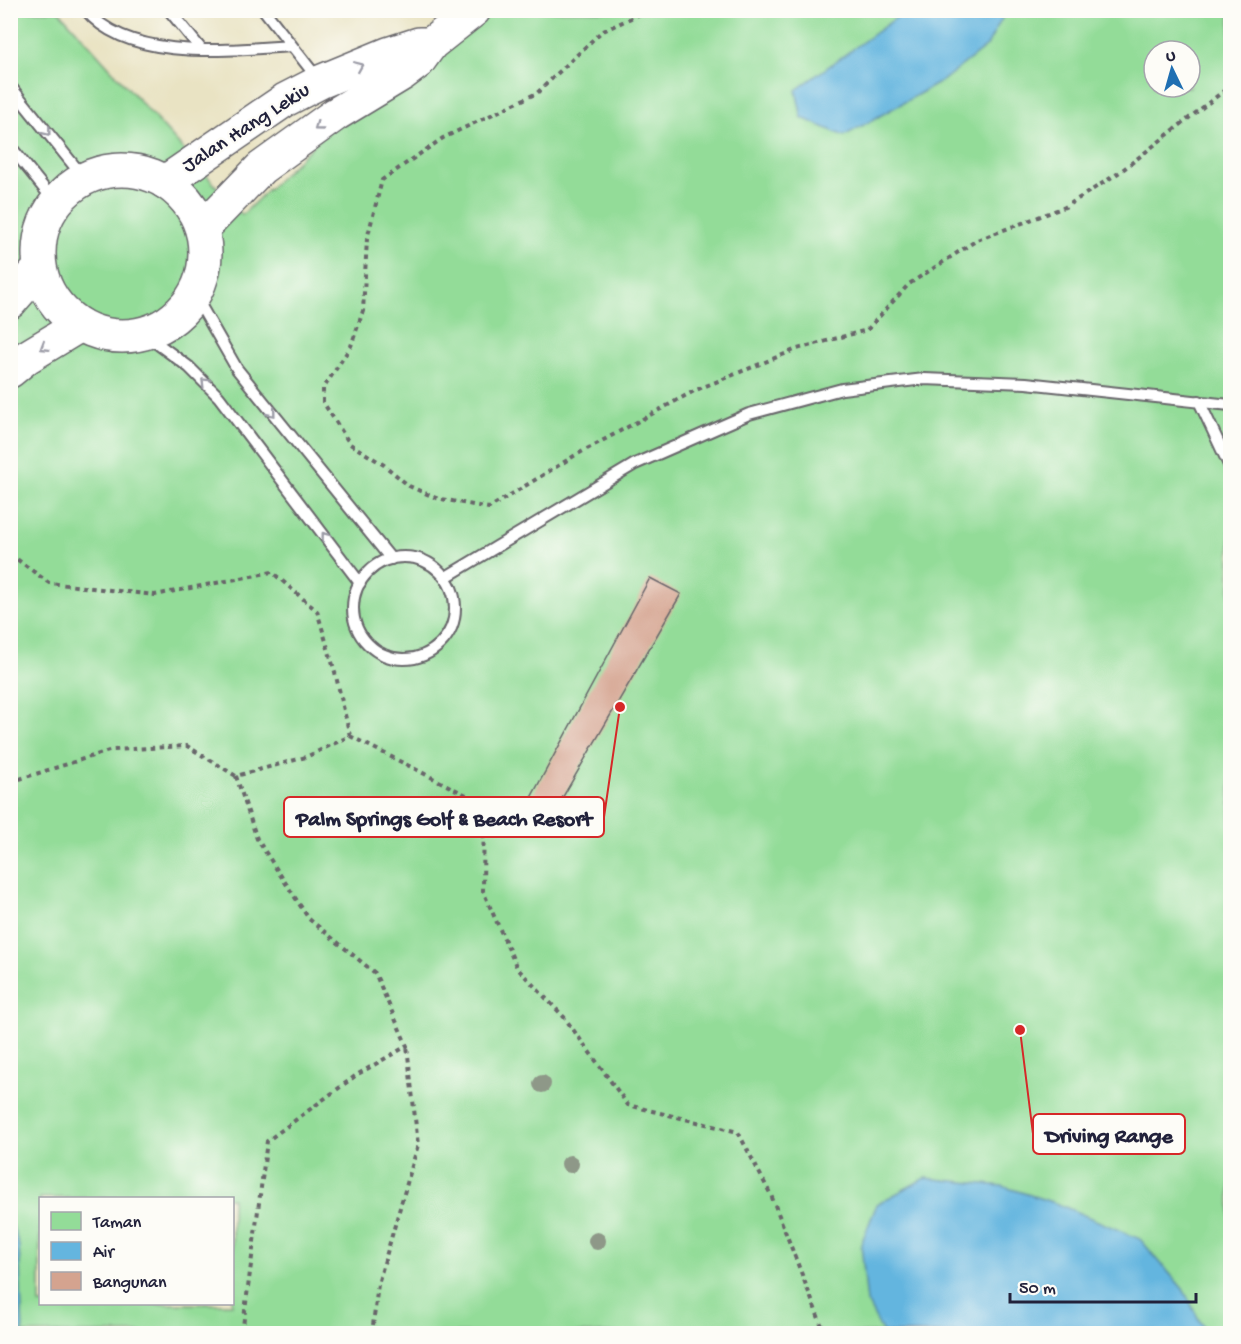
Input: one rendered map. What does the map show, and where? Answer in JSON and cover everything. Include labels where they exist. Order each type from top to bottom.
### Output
[{"type":"highway","name":"Jalan Hang Lekiu","points":[[202,229],[261,168],[336,114],[402,74],[418,62],[431,44],[474,10]]},
{"type":"highway","name":"Jalan Hang Lekiu","points":[[165,182],[285,100],[320,82],[388,54],[431,44]]},
{"type":"highway","points":[[124,170],[146,173],[165,182],[188,202],[202,229],[205,262],[194,294],[181,311],[164,325],[143,333],[122,336],[100,333],[80,325],[61,310],[54,301],[47,291],[39,269],[40,234],[55,202],[84,178],[104,172],[124,170]]},
{"type":"highway","points":[[10,302],[39,269]]},
{"type":"highway","points":[[10,371],[27,357],[80,325]]},
{"type":"lane","points":[[86,10],[110,30],[145,45],[200,48],[291,46]]},
{"type":"lane","points":[[169,10],[200,48]]},
{"type":"lane","points":[[264,10],[320,82]]},
{"type":"lane","points":[[10,86],[84,178]]},
{"type":"lane","points":[[10,146],[55,202]]},
{"type":"lane","points":[[194,294],[237,369],[391,559]]},
{"type":"lane","points":[[143,333],[189,367],[219,397],[360,583]]},
{"type":"lane","points":[[446,577],[635,464],[749,414],[842,389],[924,379],[1026,383],[1230,405]]},
{"type":"lane","points":[[1199,401],[1230,467]]},
{"type":"lane","points":[[406,557],[421,560],[446,577],[455,595],[456,615],[450,634],[436,649],[418,658],[398,659],[379,653],[363,640],[354,622],[353,602],[360,583],[373,568],[391,559],[406,557]]},
{"type":"path","points":[[648,10],[601,32],[537,93],[442,138],[382,180],[367,239],[363,311],[351,346],[323,389],[323,402],[350,444],[384,465],[409,486],[436,498],[489,508],[574,456],[696,390],[797,349],[867,330],[909,284],[977,240],[1065,207],[1120,172],[1230,87]]},
{"type":"path","points":[[10,554],[49,583],[155,595],[272,572],[317,611],[335,672],[350,736],[484,804],[483,891],[517,968],[564,1017],[628,1105],[738,1132],[771,1195],[825,1334]]},
{"type":"path","points":[[236,776],[306,757],[350,736]]},
{"type":"path","points":[[10,782],[111,750],[188,746],[236,776],[256,839],[309,919],[375,974],[407,1046],[418,1145],[378,1284],[372,1334]]},
{"type":"path","points":[[242,1334],[267,1141],[358,1074],[407,1046]]},
{"type":"green space","points":[[10,11],[59,11],[242,215],[451,11],[1230,11],[1230,1333],[11,1333]]},
{"type":"water","points":[[907,10],[1006,11],[987,46],[942,81],[844,136],[802,118],[796,90]]},
{"type":"water","points":[[925,1178],[1002,1186],[1058,1204],[1140,1239],[1183,1289],[1206,1333],[883,1333],[867,1302],[861,1244],[877,1204]]},
{"type":"water","points":[[11,1221],[19,1246],[23,1333],[11,1333]]},
{"type":"building","points":[[650,578],[681,594],[550,819],[526,807]]},
{"type":"place","name":"Palm Springs Golf & Beach Resort","points":[[620,707]]},
{"type":"place","name":"Driving Range","points":[[1020,1030]]}]
